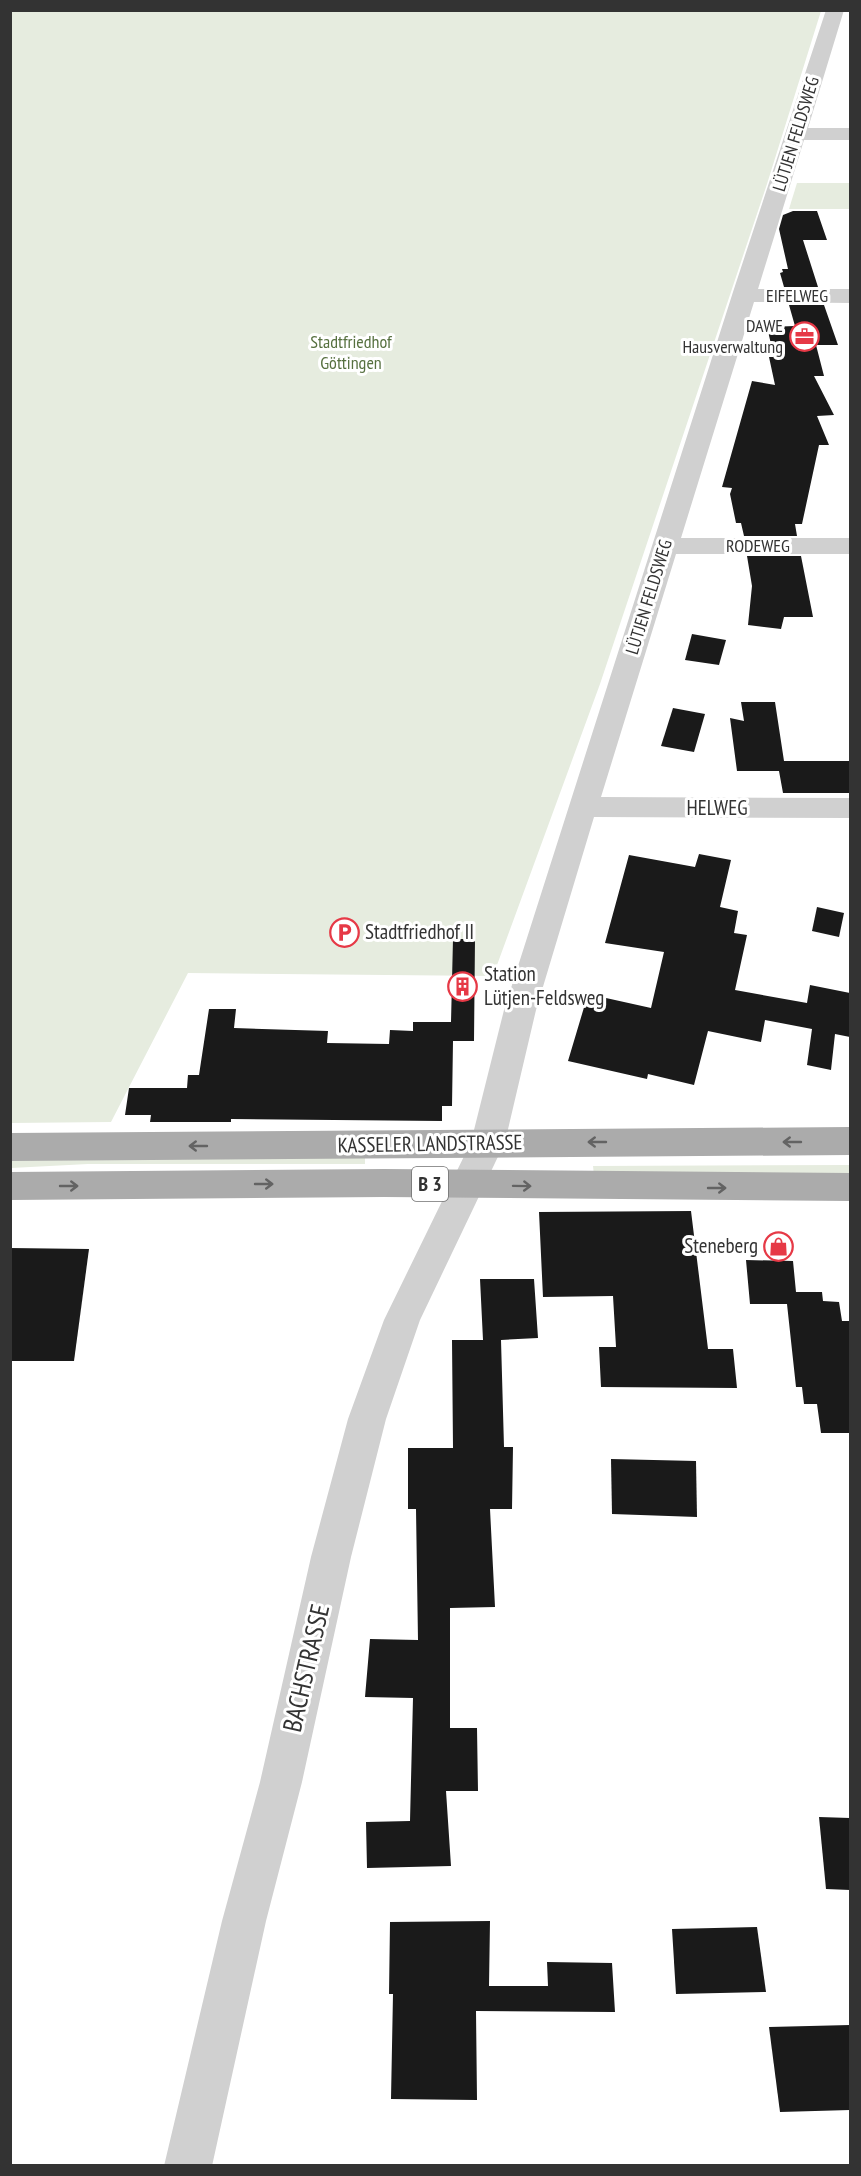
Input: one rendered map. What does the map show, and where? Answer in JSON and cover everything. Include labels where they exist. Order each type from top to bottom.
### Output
[{"type":"main road","name":"KASSELER LANDSTRASSE","points":[[10,1147],[850,1141]]},
{"type":"main road","name":"KASSELER LANDSTRASSE","points":[[10,1186],[373,1183],[850,1187]]},
{"type":"street","name":"LÜTJEN FELDSWEG","points":[[469,1185],[488,1142],[520,1010],[744,292],[795,134],[838,25]]},
{"type":"street","points":[[795,134],[850,134]]},
{"type":"street","name":"EIFELWEG","points":[[744,292],[759,297],[850,296]]},
{"type":"street","name":"RODEWEG","points":[[664,546],[850,546]]},
{"type":"street","name":"HELWEG","points":[[584,807],[850,808]]},
{"type":"street","name":"BACHSTRASSE","points":[[188,2166],[244,1921],[281,1782],[331,1557],[367,1419],[402,1320],[469,1185]]},
{"type":"green space","name":"Stadtfriedhof Göttingen","points":[[11,11],[821,11],[767,184],[600,684],[493,976],[188,973],[111,1122],[11,1123]]},
{"type":"green space","points":[[797,183],[850,183],[850,209],[789,209]]},
{"type":"green space","points":[[365,1157],[365,1164],[88,1164],[11,1168],[11,1160]]},
{"type":"green space","points":[[850,1165],[850,1175],[594,1175],[593,1166]]},
{"type":"building","points":[[793,211],[817,211],[827,240],[803,240],[818,287],[784,287],[780,273],[783,272],[782,269],[788,269],[779,229],[783,215]]},
{"type":"building","points":[[789,305],[824,305],[838,345],[816,345],[824,376],[814,376],[834,415],[817,416],[829,445],[819,445],[802,524],[795,524],[797,536],[744,536],[741,523],[736,523],[730,494],[732,488],[722,487],[752,381],[775,385],[769,357],[774,357],[767,327],[795,326]]},
{"type":"building","points":[[747,556],[801,556],[813,617],[784,617],[781,629],[748,625],[752,586]]},
{"type":"building","points":[[692,634],[726,640],[719,665],[685,660]]},
{"type":"building","points":[[741,702],[775,702],[784,761],[850,761],[850,793],[783,793],[779,771],[737,771],[730,718],[744,721]]},
{"type":"building","points":[[673,708],[705,714],[694,752],[661,746]]},
{"type":"building","points":[[699,854],[731,860],[720,907],[738,911],[734,933],[747,935],[735,990],[807,1003],[810,985],[850,993],[850,1037],[835,1034],[831,1070],[807,1065],[812,1029],[765,1020],[761,1042],[708,1031],[694,1085],[648,1074],[647,1079],[568,1061],[588,994],[651,1008],[664,952],[605,943],[629,855],[695,867]]},
{"type":"building","points":[[817,907],[844,913],[839,937],[812,931]]},
{"type":"building","points":[[453,939],[475,939],[474,1041],[453,1041],[452,1106],[442,1106],[442,1121],[231,1119],[231,1122],[150,1122],[151,1115],[125,1115],[129,1088],[187,1088],[188,1075],[199,1075],[209,1009],[236,1009],[234,1028],[328,1031],[327,1043],[389,1044],[390,1030],[413,1031],[413,1022],[451,1022]]},
{"type":"building","points":[[691,1211],[708,1349],[733,1349],[737,1388],[601,1387],[599,1347],[616,1347],[613,1296],[543,1297],[539,1212]]},
{"type":"building","points":[[10,1248],[89,1249],[74,1361],[10,1361]]},
{"type":"building","points":[[746,1260],[793,1261],[796,1292],[822,1292],[823,1301],[839,1302],[842,1321],[850,1321],[850,1433],[821,1433],[817,1404],[804,1404],[802,1387],[796,1387],[787,1304],[750,1304]]},
{"type":"building","points":[[480,1279],[534,1279],[538,1338],[501,1340],[504,1447],[513,1447],[512,1509],[490,1509],[495,1607],[450,1608],[450,1728],[477,1728],[478,1791],[446,1791],[451,1866],[367,1868],[366,1822],[410,1821],[413,1698],[365,1697],[370,1639],[418,1640],[416,1509],[408,1509],[408,1448],[453,1448],[452,1340],[483,1340]]},
{"type":"building","points":[[611,1459],[696,1461],[697,1517],[612,1514]]},
{"type":"building","points":[[819,1817],[850,1818],[850,1890],[826,1889]]},
{"type":"building","points":[[490,1921],[489,1986],[548,1986],[547,1962],[612,1963],[615,2012],[476,2011],[477,2100],[391,2099],[393,1994],[389,1994],[390,1922]]},
{"type":"building","points":[[757,1927],[766,1992],[676,1994],[672,1929]]},
{"type":"building","points":[[850,2025],[850,2110],[780,2112],[769,2027]]},
{"type":"place","name":"DAWE Hausverwaltung","points":[[804,336]]},
{"type":"place","name":"Stadtfriedhof II","points":[[344,932]]},
{"type":"place","name":"Station Lütjen-Feldsweg","points":[[463,986]]},
{"type":"place","name":"Steneberg","points":[[779,1246]]}]
